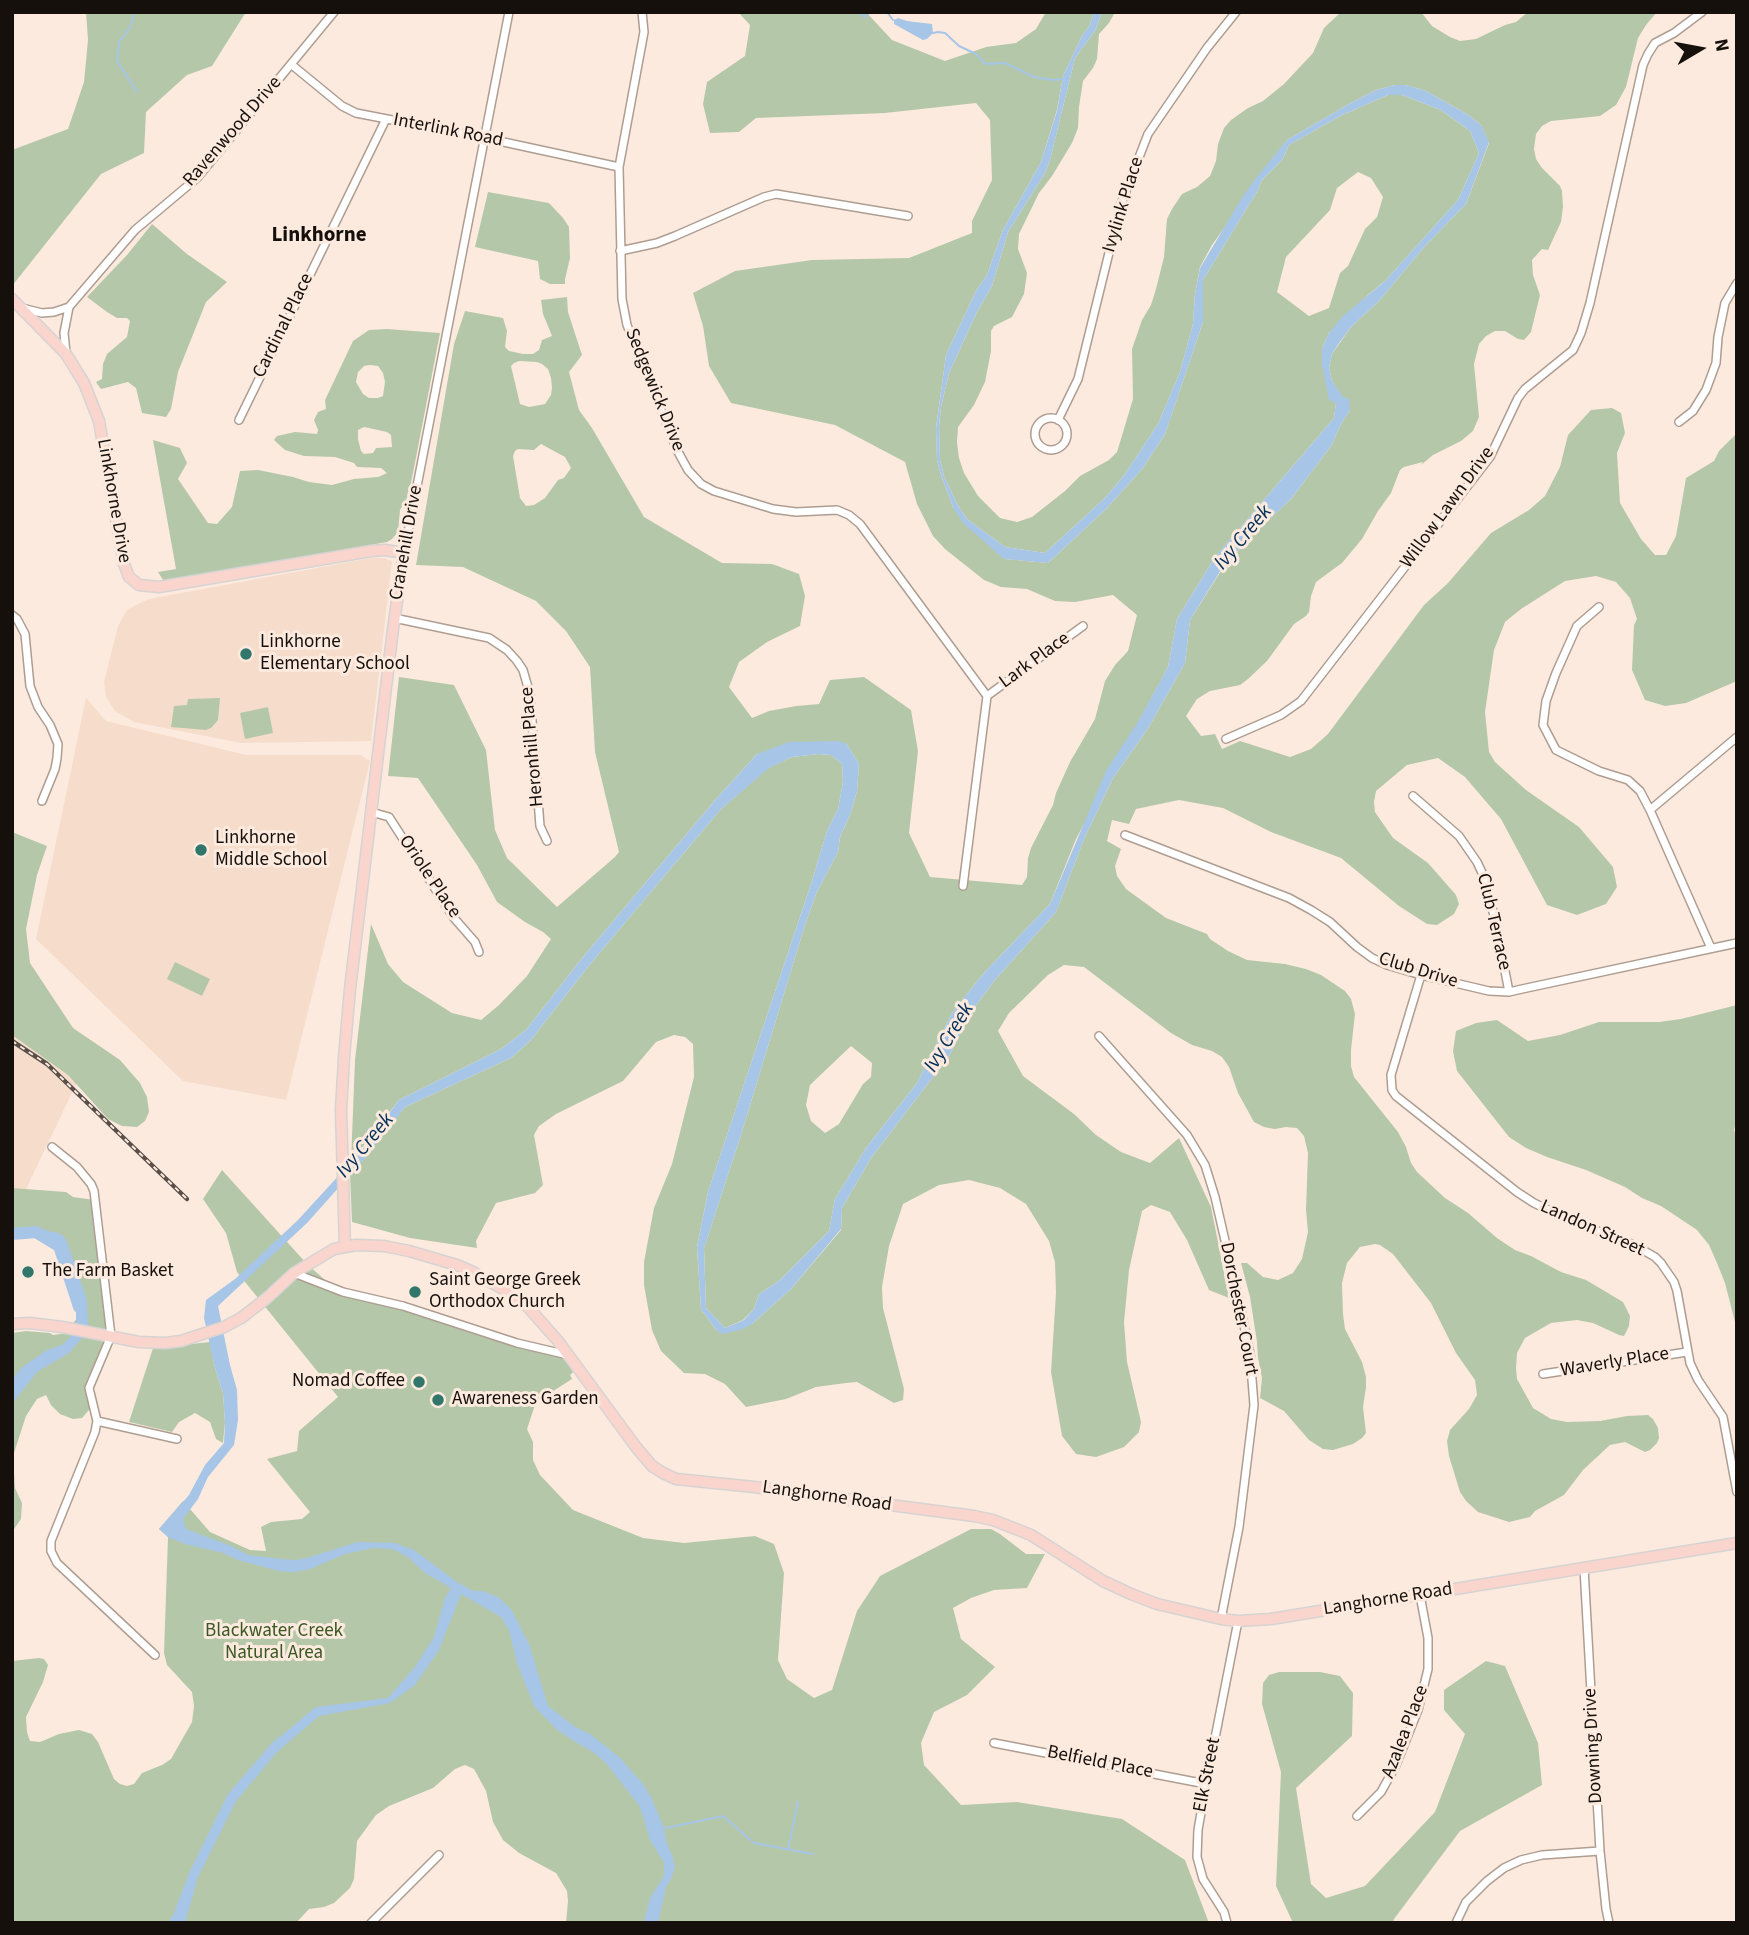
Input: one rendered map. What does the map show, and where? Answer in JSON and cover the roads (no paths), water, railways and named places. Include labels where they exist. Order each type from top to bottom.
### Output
[{"type":"main road","name":"Linkhorne Drive","points":[[12,299],[66,354],[84,383],[99,421],[124,564],[129,578],[139,585],[159,587],[371,551],[385,550],[404,554]]},
{"type":"main road","name":"Cranehill Drive","points":[[345,1247],[341,1092],[371,812],[404,554]]},
{"type":"main road","name":"Langhorne Road","points":[[12,1324],[30,1323],[139,1342],[165,1343],[198,1336],[241,1318],[294,1273],[324,1253],[345,1247],[384,1246],[409,1251],[457,1265],[491,1281],[527,1306],[569,1355],[652,1466],[663,1473],[677,1479],[993,1520],[1031,1535],[1104,1581],[1131,1594],[1168,1608],[1221,1619],[1271,1619],[1737,1543]]},
{"type":"street","name":"Ravenwood Drive","points":[[69,307],[135,230],[197,178],[334,12]]},
{"type":"street","name":"Cranehill Drive","points":[[404,554],[509,12]]},
{"type":"street","name":"Sedgewick Drive","points":[[642,12],[644,32],[619,167],[622,299],[627,325],[677,450],[688,470],[701,484],[714,491],[773,509],[796,512],[837,510],[849,514],[860,524],[987,696]]},
{"type":"street","name":"Ivylink Place","points":[[1058,419],[1078,379],[1121,204],[1148,134],[1207,48],[1236,12]]},
{"type":"street","name":"Willow Lawn Drive","points":[[1226,739],[1281,715],[1301,701],[1490,457],[1518,398],[1525,389],[1573,350],[1590,303],[1647,54],[1655,44],[1702,12]]},
{"type":"street","name":"Interlink Road","points":[[292,65],[342,106],[356,113],[619,167]]},
{"type":"street","name":"Cardinal Place","points":[[239,420],[386,119]]},
{"type":"street","points":[[620,251],[657,243],[776,194],[908,216]]},
{"type":"street","points":[[1679,422],[1693,411],[1706,390],[1716,363],[1725,303],[1737,283]]},
{"type":"street","points":[[21,308],[42,313],[69,307],[64,333],[66,354]]},
{"type":"street","name":"Ivylink Place","points":[[1045,419],[1058,419],[1066,429],[1066,441],[1056,450],[1043,449],[1035,440],[1036,427],[1045,419]]},
{"type":"street","points":[[1599,607],[1577,626],[1546,701],[1543,725],[1556,750],[1600,771],[1628,780],[1640,791],[1711,948]]},
{"type":"street","points":[[12,615],[25,634],[30,686],[58,744],[55,769],[42,801]]},
{"type":"street","name":"Heronhill Place","points":[[394,618],[489,638],[508,650],[517,661],[523,670],[530,694],[540,826],[547,841]]},
{"type":"street","name":"Lark Place","points":[[987,696],[1083,626]]},
{"type":"street","points":[[963,886],[987,696]]},
{"type":"street","points":[[1650,810],[1737,737]]},
{"type":"street","name":"Club Terrace","points":[[1413,796],[1459,836],[1477,862],[1485,879],[1496,924],[1508,992]]},
{"type":"street","name":"Oriole Place","points":[[371,812],[389,817],[454,918],[475,942],[479,952]]},
{"type":"street","name":"Club Drive","points":[[1125,835],[1289,898],[1330,922],[1357,947],[1387,965],[1489,991],[1508,992],[1737,943]]},
{"type":"street","name":"Landon Street","points":[[1421,975],[1391,1075],[1392,1090],[1396,1097],[1534,1203],[1571,1221],[1634,1245],[1655,1257],[1674,1282],[1687,1352],[1698,1380],[1723,1417],[1737,1492]]},
{"type":"street","name":"Dorchester Court","points":[[1099,1036],[1187,1135],[1205,1165],[1215,1197],[1250,1354],[1254,1405],[1239,1527],[1221,1619]]},
{"type":"street","points":[[52,1147],[77,1167],[94,1191],[107,1335],[89,1388],[97,1421],[95,1432],[51,1541],[51,1551],[57,1563],[155,1655]]},
{"type":"street","points":[[294,1273],[343,1292],[569,1355]]},
{"type":"street","name":"Waverly Place","points":[[1543,1374],[1687,1352]]},
{"type":"street","points":[[97,1421],[177,1439]]},
{"type":"street","name":"Downing Drive","points":[[1584,1569],[1600,1851],[1609,1923]]},
{"type":"street","name":"Azalea Place","points":[[1357,1816],[1381,1792],[1396,1765],[1418,1710],[1429,1669],[1428,1637],[1420,1595]]},
{"type":"street","name":"Elk Street","points":[[1227,1923],[1224,1912],[1203,1879],[1196,1857],[1206,1784],[1238,1621]]},
{"type":"street","name":"Belfield Place","points":[[994,1743],[1206,1784]]},
{"type":"street","points":[[1456,1923],[1466,1902],[1504,1868],[1542,1855],[1600,1851]]},
{"type":"street","points":[[372,1923],[439,1855]]},
{"type":"water","name":"Ivy Creek","points":[[1094,12],[1102,12],[1095,31],[1075,58],[1045,173],[1008,232],[992,286],[949,373],[941,407],[940,460],[944,476],[967,519],[1005,547],[1045,553],[1106,497],[1125,474],[1158,424],[1180,372],[1193,324],[1200,268],[1243,196],[1287,140],[1376,90],[1406,85],[1426,91],[1470,116],[1481,125],[1489,142],[1466,204],[1425,246],[1379,301],[1351,327],[1332,354],[1329,368],[1332,381],[1343,397],[1349,399],[1350,410],[1331,446],[1291,499],[1248,539],[1221,570],[1190,620],[1185,663],[1147,730],[1113,778],[1084,839],[1056,912],[994,981],[971,1012],[949,1056],[871,1158],[842,1208],[841,1229],[791,1289],[752,1324],[723,1334],[716,1330],[701,1309],[697,1247],[708,1192],[827,831],[838,809],[843,782],[842,764],[831,755],[792,757],[769,768],[721,809],[591,963],[530,1041],[511,1058],[405,1107],[366,1157],[307,1223],[218,1306],[237,1390],[238,1420],[234,1445],[208,1477],[198,1499],[183,1519],[186,1529],[248,1555],[281,1559],[310,1557],[358,1542],[395,1543],[414,1550],[473,1591],[483,1591],[498,1597],[511,1609],[529,1644],[548,1706],[620,1758],[643,1784],[652,1799],[675,1867],[666,1887],[658,1923],[644,1923],[650,1898],[664,1876],[664,1863],[650,1840],[640,1807],[607,1764],[556,1729],[534,1706],[517,1663],[509,1630],[501,1617],[461,1594],[439,1650],[415,1685],[390,1703],[319,1716],[278,1751],[236,1801],[198,1877],[185,1923],[168,1923],[228,1794],[272,1743],[316,1707],[388,1698],[415,1667],[434,1637],[445,1598],[451,1588],[393,1549],[373,1548],[345,1554],[310,1569],[279,1571],[185,1544],[168,1537],[159,1529],[189,1495],[205,1465],[224,1443],[223,1393],[204,1318],[206,1300],[235,1279],[298,1220],[362,1150],[399,1100],[501,1049],[526,1030],[583,957],[757,754],[789,742],[837,741],[846,743],[859,764],[857,791],[840,837],[838,852],[816,894],[804,928],[704,1248],[706,1308],[725,1328],[744,1320],[754,1309],[759,1294],[779,1281],[829,1231],[835,1199],[866,1148],[917,1083],[952,1013],[983,974],[1050,904],[1106,771],[1139,720],[1168,667],[1177,619],[1215,557],[1334,418],[1336,403],[1329,400],[1322,365],[1322,348],[1329,333],[1343,316],[1385,281],[1458,200],[1479,153],[1470,131],[1441,110],[1402,95],[1388,95],[1340,116],[1289,145],[1282,160],[1261,181],[1203,280],[1203,322],[1165,434],[1142,469],[1106,509],[1048,563],[1004,559],[963,523],[953,507],[941,475],[937,460],[936,428],[946,355],[976,291],[987,275],[1003,230],[1041,162],[1057,111],[1063,76]]},
{"type":"water","points":[[898,18],[932,24],[933,33],[923,40],[894,24],[894,20]]},
{"type":"water","points":[[34,1227],[61,1234],[66,1239],[87,1300],[88,1327],[69,1353],[37,1372],[12,1404],[12,1380],[21,1368],[47,1350],[62,1345],[76,1331],[73,1279],[59,1243],[47,1237],[12,1237],[12,1228]]},
{"type":"waterway","points":[[134,12],[131,26],[119,42],[117,61],[137,92]]},
{"type":"waterway","points":[[858,12],[865,17],[870,12]]},
{"type":"waterway","points":[[887,12],[893,20]]},
{"type":"waterway","points":[[933,33],[945,33],[959,46],[976,54],[985,64],[1005,63],[1034,77],[1063,79]]},
{"type":"waterway","points":[[12,1234],[36,1232],[59,1246],[79,1307]]},
{"type":"waterway","points":[[788,1849],[798,1802]]},
{"type":"waterway","points":[[661,1829],[723,1816],[754,1843],[813,1854]]},
{"type":"railway","points":[[12,1041],[47,1064],[187,1199]]},
{"type":"place","name":"Linkhorne Elementary School","points":[[246,654]]},
{"type":"place","name":"Linkhorne Middle School","points":[[201,850]]},
{"type":"place","name":"The Farm Basket","points":[[28,1272]]},
{"type":"place","name":"Saint George Greek Orthodox Church","points":[[415,1292]]},
{"type":"place","name":"Nomad Coffee","points":[[419,1382]]},
{"type":"place","name":"Awareness Garden","points":[[438,1400]]},
{"type":"district","name":"Linkhorne","points":[[319,236]]},
{"type":"park label","name":"Blackwater Creek Natural Area","points":[[274,1643]]}]
